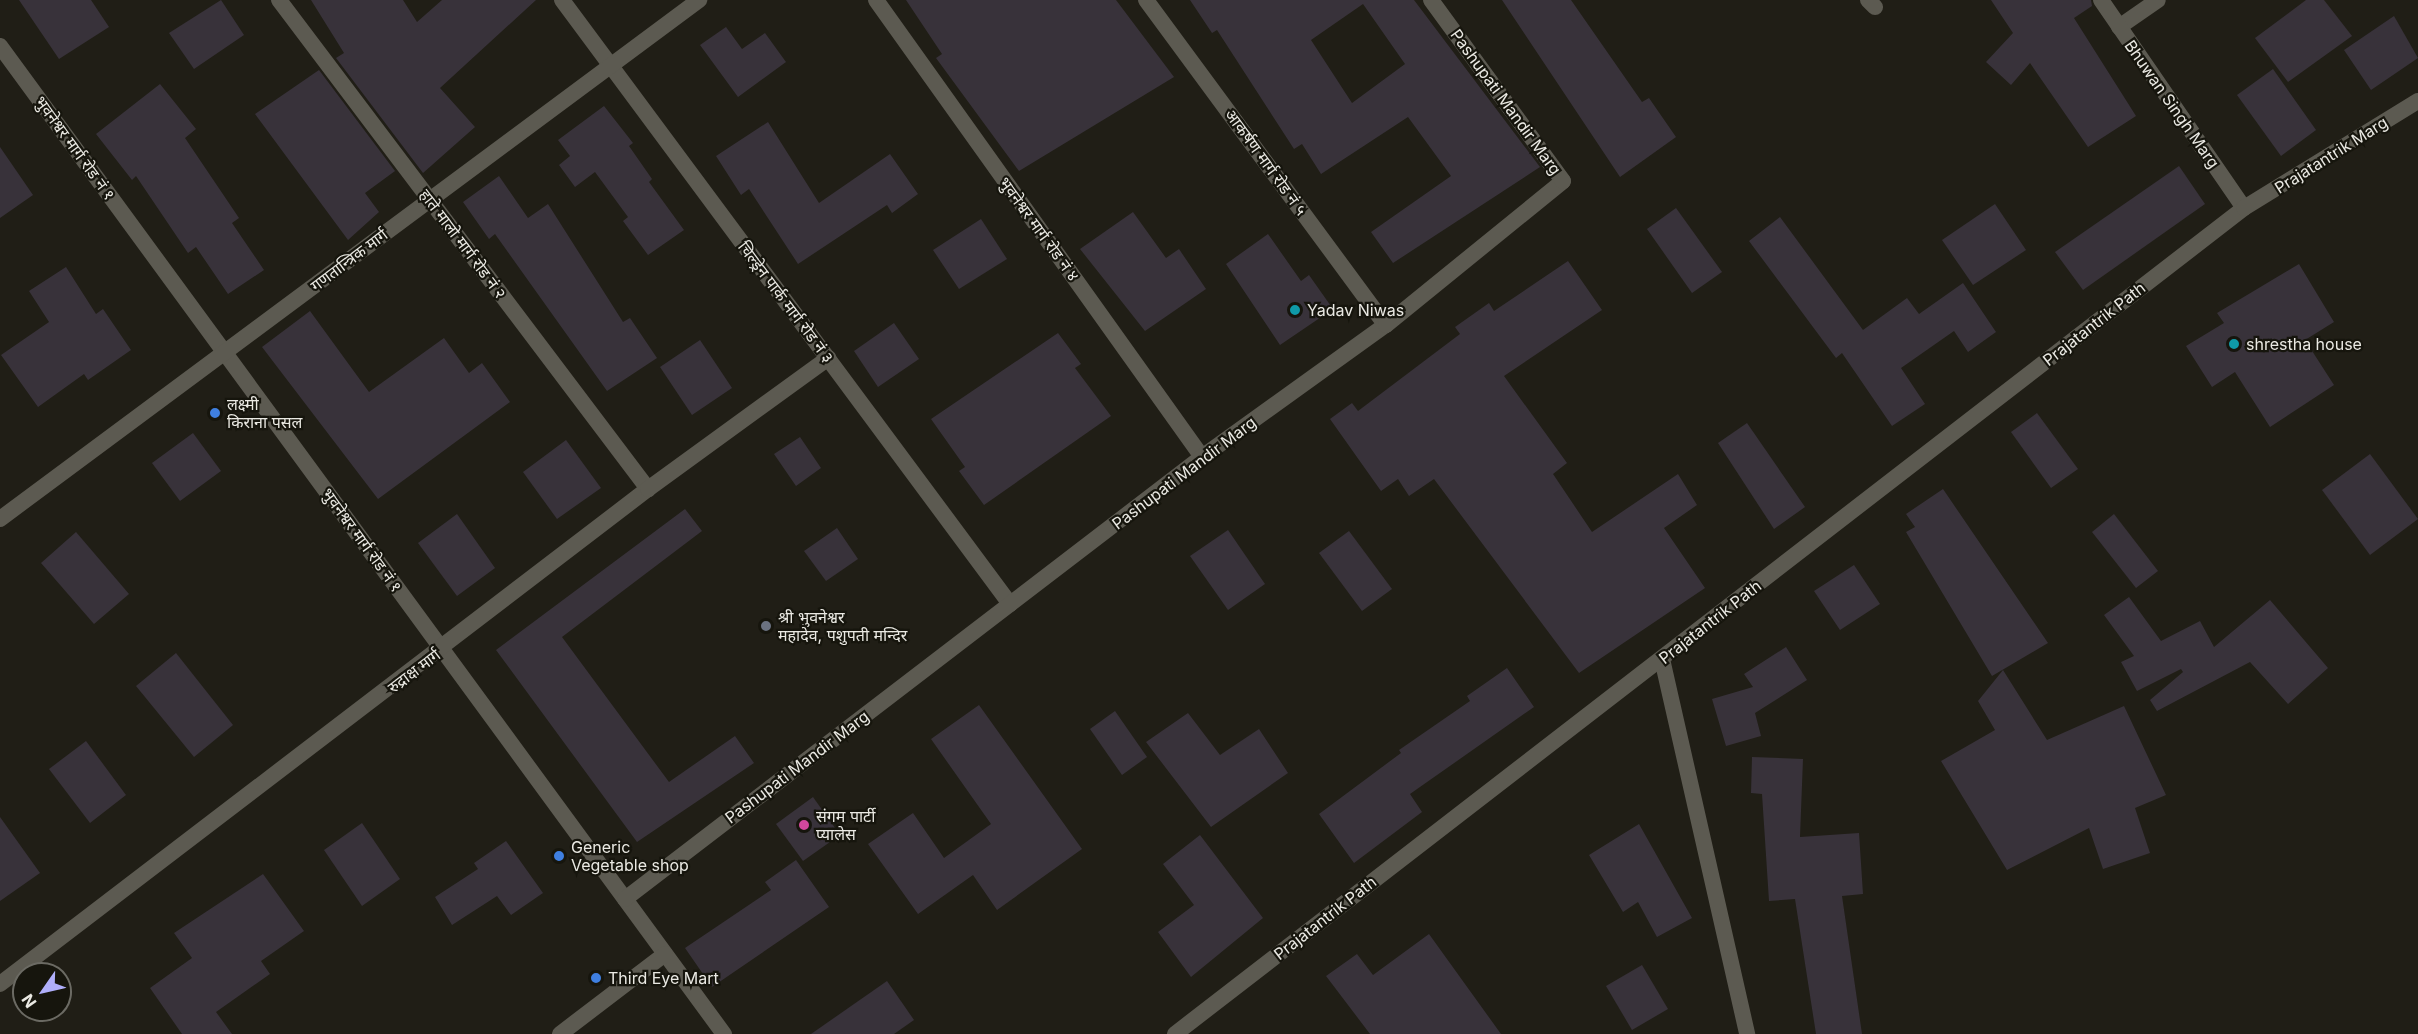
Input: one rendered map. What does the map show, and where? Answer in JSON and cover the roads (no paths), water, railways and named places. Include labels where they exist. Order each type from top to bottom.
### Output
[{"type":"street","name":"हाते मालो मार्ग रोड नं २","points":[[279,0],[648,489]]},
{"type":"street","name":"चिल्ड्रेन पार्क मार्ग रोड नं ३","points":[[562,0],[1010,604]]},
{"type":"street","name":"गणतान्त्रिक मार्ग","points":[[0,519],[699,0]]},
{"type":"street","name":"भुवनेश्वर मार्ग रोड नं ४","points":[[876,0],[1202,458]]},
{"type":"street","name":"आकर्षण मार्ग रोड नं ५","points":[[1146,0],[1386,325]]},
{"type":"street","name":"Pashupati Mandir Marg","points":[[625,899],[1202,458],[1386,325],[1563,181],[1431,0]]},
{"type":"street","name":"Bhuwan Singh Marg","points":[[2101,0],[2244,208]]},
{"type":"street","points":[[2119,27],[2158,0]]},
{"type":"street","name":"भुवनेश्वर मार्ग रोड नं १","points":[[0,46],[724,1034]]},
{"type":"street","name":"Prajatantrik Marg","points":[[2244,208],[2418,101]]},
{"type":"street","name":"Prajatantrik Path","points":[[1175,1034],[2244,208]]},
{"type":"street","name":"रुद्राक्ष मार्ग","points":[[0,984],[442,649],[648,489],[828,358]]},
{"type":"street","points":[[1662,659],[1747,1034]]},
{"type":"street","points":[[560,1034],[665,954]]},
{"type":"place","name":"Yadav Niwas","points":[[1295,310]]},
{"type":"place","name":"shrestha house","points":[[2234,344]]},
{"type":"place","name":"लक्ष्मी किराना पसल","points":[[215,413]]},
{"type":"place","name":"श्री भुवनेश्वर महादेव, पशुपती मन्दिर","points":[[766,626]]},
{"type":"place","name":"संगम पार्टी प्यालेस","points":[[804,825]]},
{"type":"place","name":"Generic Vegetable shop","points":[[559,856]]},
{"type":"place","name":"Third Eye Mart","points":[[596,978]]}]
